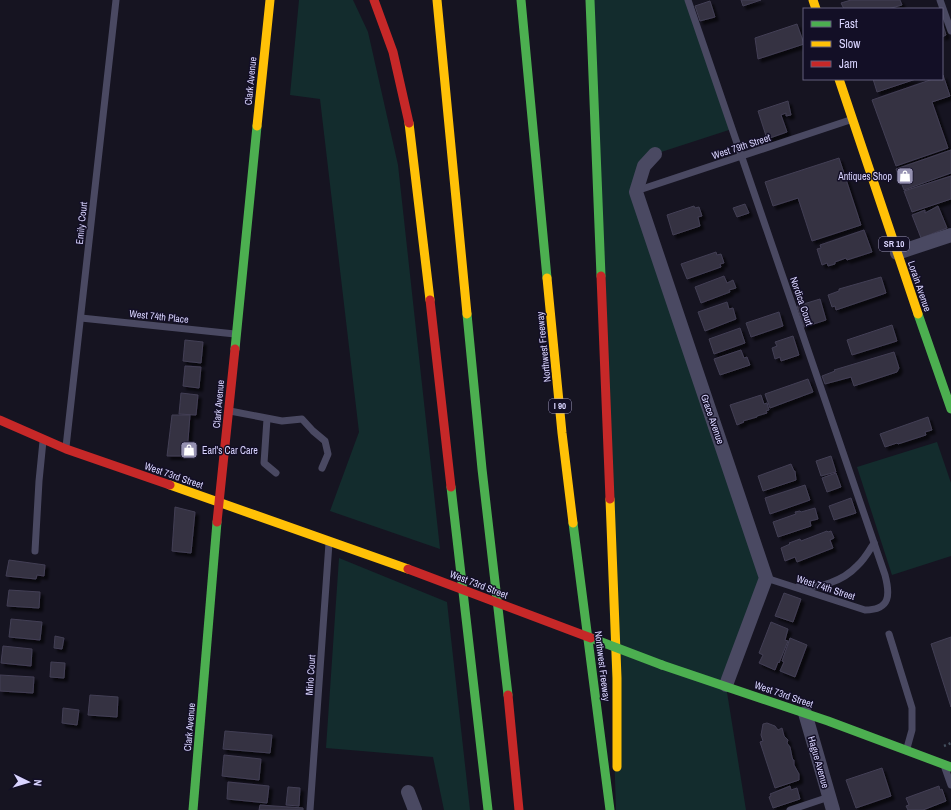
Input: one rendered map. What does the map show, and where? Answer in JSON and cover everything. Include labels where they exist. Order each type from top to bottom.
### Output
[{"type":"main road","name":"Clark Avenue","points":[[193,810],[235,334],[270,0]]},
{"type":"main road","points":[[374,0],[380,12],[396,63],[405,99],[412,140],[488,810]]},
{"type":"main road","points":[[437,0],[482,469],[512,725],[519,810]]},
{"type":"main road","name":"Northwest Freeway","points":[[521,0],[562,433],[610,810]]},
{"type":"main road","points":[[590,0],[617,678],[616,810]]},
{"type":"main road","name":"Lorain Avenue","points":[[839,80],[951,409]]},
{"type":"main road","name":"West 73rd Street","points":[[0,420],[66,449],[408,569],[662,665],[805,713],[948,766]]},
{"type":"street","points":[[636,192],[644,166],[655,154]]},
{"type":"street","name":"Grace Avenue","points":[[636,192],[766,578]]},
{"type":"street","points":[[897,253],[951,235]]},
{"type":"street","points":[[726,686],[766,578]]},
{"type":"street","name":"Hague Avenue","points":[[805,713],[831,804]]},
{"type":"street","points":[[408,792],[415,810]]},
{"type":"lane","name":"Emily Court","points":[[66,449],[116,0]]},
{"type":"lane","name":"Nordica Court","points":[[688,0],[889,590],[887,600],[880,606]]},
{"type":"lane","points":[[943,8],[951,31]]},
{"type":"lane","name":"West 79th Street","points":[[636,192],[852,119]]},
{"type":"lane","name":"West 74th Place","points":[[81,318],[235,334]]},
{"type":"lane","points":[[228,411],[282,421],[302,419],[312,431],[325,441],[328,454],[322,468]]},
{"type":"lane","points":[[267,419],[264,463],[276,473]]},
{"type":"lane","points":[[35,551],[43,439]]},
{"type":"lane","name":"Mirlo Court","points":[[310,810],[330,542]]},
{"type":"lane","points":[[785,585],[808,587],[820,586],[834,582],[846,576],[857,566],[874,543]]},
{"type":"lane","name":"West 74th Street","points":[[766,578],[865,610],[874,609],[880,606]]},
{"type":"lane","points":[[889,634],[912,708],[912,730],[906,750]]},
{"type":"lane","points":[[948,766],[951,785]]},
{"type":"lane","points":[[790,810],[831,804]]},
{"type":"path","points":[[943,746],[951,743]]},
{"type":"green space","points":[[299,0],[353,0],[368,32],[398,165],[440,549],[330,511],[359,432],[320,99],[290,95]]},
{"type":"green space","points":[[590,0],[688,0],[732,129],[655,154],[636,192],[766,578],[726,686],[746,810],[616,810]]},
{"type":"green space","points":[[937,442],[951,483],[951,556],[892,575],[857,467]]},
{"type":"green space","points":[[339,558],[447,602],[470,810],[444,810],[433,757],[326,748]]},
{"type":"building","points":[[741,0],[761,0],[743,6]]},
{"type":"building","points":[[851,0],[900,0],[902,5],[892,8],[844,8],[841,3]]},
{"type":"building","points":[[710,1],[715,17],[700,21],[695,6]]},
{"type":"building","points":[[797,24],[803,44],[758,59],[755,38]]},
{"type":"building","points":[[943,25],[946,35],[943,36]]},
{"type":"building","points":[[943,75],[950,96],[932,102],[948,148],[896,166],[872,100],[930,80],[943,80]]},
{"type":"building","points":[[873,80],[913,80],[877,92]]},
{"type":"building","points":[[788,101],[791,115],[786,116],[786,113],[781,115],[787,132],[767,139],[758,111]]},
{"type":"building","points":[[951,150],[951,173],[904,190],[896,169]]},
{"type":"building","points":[[839,158],[861,225],[812,241],[798,198],[773,206],[765,182]]},
{"type":"building","points":[[951,176],[951,199],[912,212],[904,191]]},
{"type":"building","points":[[745,204],[749,213],[737,217],[733,208]]},
{"type":"building","points":[[694,206],[695,208],[699,207],[702,216],[698,217],[700,226],[673,235],[667,215]]},
{"type":"building","points":[[938,206],[947,228],[921,238],[912,215],[925,210],[925,213]]},
{"type":"building","points":[[864,230],[872,252],[847,260],[846,258],[828,266],[827,263],[822,265],[817,249],[821,248],[820,245]]},
{"type":"building","points":[[716,252],[717,255],[721,254],[724,263],[720,264],[721,267],[687,279],[681,264]]},
{"type":"building","points":[[724,276],[727,283],[733,280],[736,288],[729,290],[730,292],[701,303],[695,287]]},
{"type":"building","points":[[881,277],[886,293],[836,310],[835,306],[832,307],[828,295],[839,291],[839,289]]},
{"type":"building","points":[[820,299],[826,320],[804,327],[797,306]]},
{"type":"building","points":[[727,302],[729,309],[733,308],[736,319],[705,331],[698,312]]},
{"type":"building","points":[[779,312],[783,326],[751,337],[746,323]]},
{"type":"building","points":[[892,325],[897,341],[852,355],[847,340]]},
{"type":"building","points":[[740,328],[745,343],[714,354],[709,339]]},
{"type":"building","points":[[793,336],[799,355],[781,361],[780,357],[775,359],[772,348],[777,346],[775,342]]},
{"type":"building","points":[[185,340],[203,342],[201,363],[183,361]]},
{"type":"building","points":[[741,350],[744,358],[747,357],[750,365],[720,375],[714,359]]},
{"type":"building","points":[[894,352],[899,368],[897,372],[854,386],[851,377],[825,384],[822,376],[835,371],[834,370]]},
{"type":"building","points":[[185,366],[201,367],[199,388],[183,386]]},
{"type":"building","points":[[808,379],[813,392],[770,408],[765,394]]},
{"type":"building","points":[[181,393],[198,395],[196,415],[179,414]]},
{"type":"building","points":[[761,395],[764,404],[767,403],[769,410],[766,411],[767,413],[743,421],[744,422],[737,425],[730,405]]},
{"type":"building","points":[[172,415],[190,415],[187,453],[181,456],[167,456]]},
{"type":"building","points":[[928,417],[932,430],[925,432],[926,435],[885,447],[880,434]]},
{"type":"building","points":[[831,456],[836,472],[821,476],[816,461]]},
{"type":"building","points":[[791,464],[795,471],[796,480],[763,491],[758,476]]},
{"type":"building","points":[[836,473],[841,487],[827,492],[822,478]]},
{"type":"building","points":[[805,485],[810,500],[770,514],[765,498]]},
{"type":"building","points":[[851,498],[856,513],[834,520],[829,506]]},
{"type":"building","points":[[175,507],[195,512],[191,553],[172,551]]},
{"type":"building","points":[[815,508],[818,519],[810,521],[811,526],[778,537],[773,522],[796,514],[795,512]]},
{"type":"building","points":[[827,531],[831,531],[834,538],[830,540],[833,548],[797,562],[795,557],[785,561],[781,548],[790,544],[789,543],[800,539],[801,541]]},
{"type":"building","points":[[9,560],[45,565],[44,576],[37,575],[36,579],[6,576]]},
{"type":"building","points":[[9,590],[40,592],[39,608],[7,606]]},
{"type":"building","points":[[784,593],[801,599],[793,622],[775,616]]},
{"type":"building","points":[[11,619],[42,622],[40,640],[9,637]]},
{"type":"building","points":[[771,622],[788,629],[785,640],[788,641],[775,670],[759,663],[763,655],[759,653]]},
{"type":"building","points":[[55,636],[64,638],[62,649],[54,648]]},
{"type":"building","points":[[951,637],[951,707],[931,644]]},
{"type":"building","points":[[790,638],[807,645],[795,677],[780,671],[784,662],[782,661]]},
{"type":"building","points":[[3,646],[32,649],[31,666],[1,663]]},
{"type":"building","points":[[51,662],[65,663],[64,678],[50,677]]},
{"type":"building","points":[[0,675],[34,677],[33,693],[0,691]]},
{"type":"building","points":[[90,695],[118,697],[117,717],[88,715]]},
{"type":"building","points":[[63,708],[79,710],[77,725],[62,723]]},
{"type":"building","points":[[767,723],[775,726],[778,730],[782,728],[784,736],[788,740],[787,743],[790,747],[794,765],[799,774],[799,780],[775,788],[760,742],[763,741],[761,735],[763,724]]},
{"type":"building","points":[[225,731],[272,735],[270,753],[223,749]]},
{"type":"building","points":[[224,755],[261,759],[259,780],[222,776]]},
{"type":"building","points":[[882,768],[891,796],[856,808],[846,780]]},
{"type":"building","points":[[228,782],[269,786],[267,803],[227,799]]},
{"type":"building","points":[[790,786],[791,790],[797,788],[800,799],[773,808],[769,797],[771,796],[770,794]]},
{"type":"building","points":[[939,786],[940,790],[942,789],[946,801],[923,810],[908,810],[906,806],[909,805],[906,798]]},
{"type":"building","points":[[288,787],[300,788],[299,806],[286,805]]},
{"type":"building","points":[[260,805],[303,808],[303,810],[259,810]]},
{"type":"traffic: fast","points":[[521,0],[547,278]]},
{"type":"traffic: fast","points":[[590,0],[601,276]]},
{"type":"traffic: fast","points":[[235,349],[257,126]]},
{"type":"traffic: fast","points":[[467,314],[482,469],[508,695]]},
{"type":"traffic: fast","points":[[918,314],[951,409]]},
{"type":"traffic: fast","points":[[451,487],[488,810]]},
{"type":"traffic: fast","points":[[193,810],[217,522]]},
{"type":"traffic: fast","points":[[573,523],[610,810]]},
{"type":"traffic: fast","points":[[591,638],[662,665]]},
{"type":"traffic: fast","points":[[662,665],[828,721],[951,767]]},
{"type":"traffic: slow","points":[[257,126],[270,0]]},
{"type":"traffic: slow","points":[[437,0],[467,314]]},
{"type":"traffic: slow","points":[[813,0],[816,8]]},
{"type":"traffic: slow","points":[[839,80],[918,314]]},
{"type":"traffic: slow","points":[[409,123],[430,300]]},
{"type":"traffic: slow","points":[[547,278],[562,433],[573,523]]},
{"type":"traffic: slow","points":[[170,485],[408,569]]},
{"type":"traffic: slow","points":[[610,499],[617,678],[617,767]]},
{"type":"traffic: jam","points":[[374,0],[393,52],[409,123]]},
{"type":"traffic: jam","points":[[601,276],[610,499]]},
{"type":"traffic: jam","points":[[430,300],[451,487]]},
{"type":"traffic: jam","points":[[217,522],[235,349]]},
{"type":"traffic: jam","points":[[0,420],[66,449],[170,485]]},
{"type":"traffic: jam","points":[[408,569],[591,638]]},
{"type":"traffic: jam","points":[[508,695],[519,810]]},
{"type":"place","name":"Antiques Shop","points":[[905,176]]},
{"type":"place","name":"Earl's Car Care","points":[[189,450]]}]
